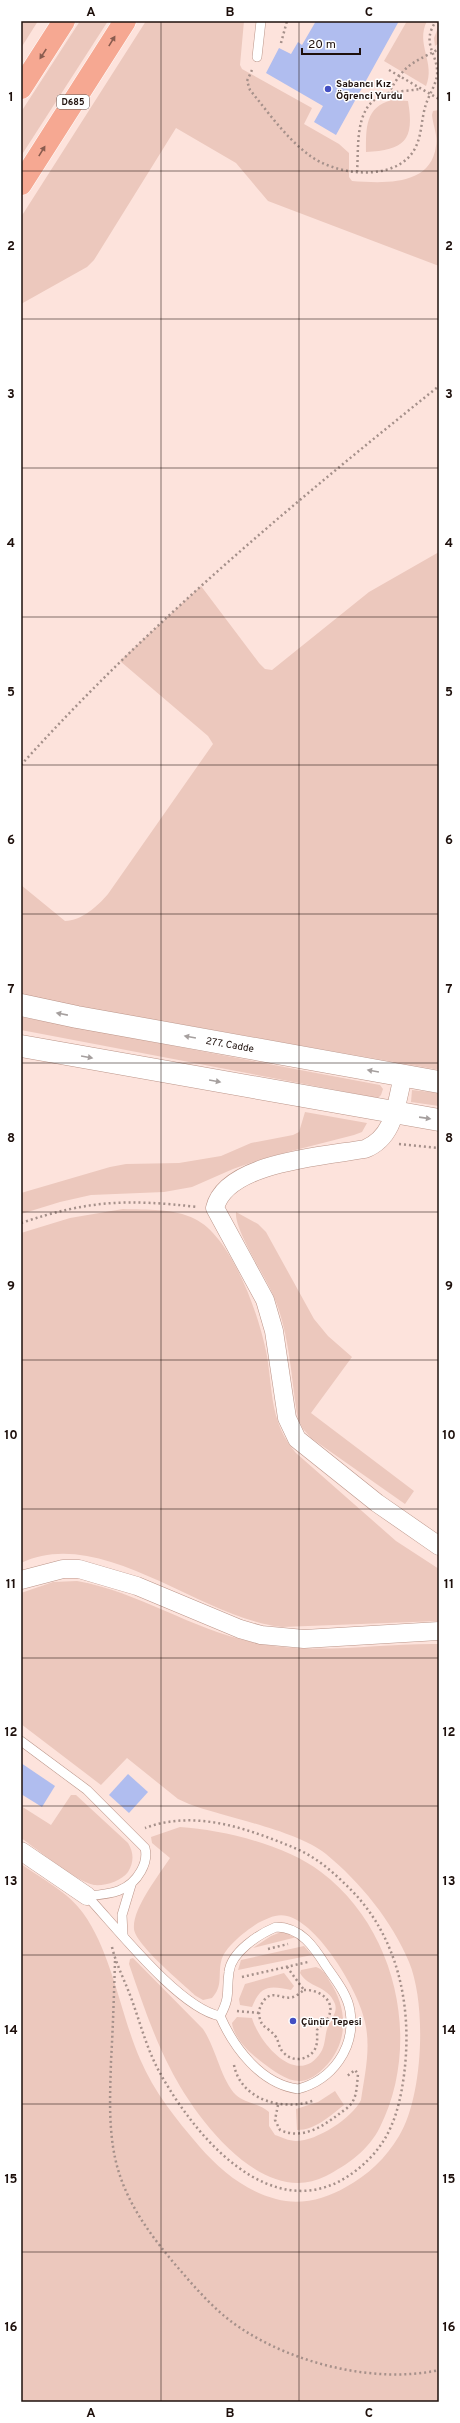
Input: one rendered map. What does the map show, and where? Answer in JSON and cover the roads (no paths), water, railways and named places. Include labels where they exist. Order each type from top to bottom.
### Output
[{"type":"highway","points":[[21,88],[64,21]]},
{"type":"highway","name":"D685","points":[[21,184],[125,21]]},
{"type":"street","name":"277. Cadde","points":[[21,1005],[439,1082]]},
{"type":"street","points":[[21,1046],[394,1114],[439,1120]]},
{"type":"street","points":[[403,1076],[390,1127],[378,1143],[365,1149],[278,1164],[256,1172],[223,1190],[217,1198],[214,1208],[265,1300],[274,1331],[287,1418],[297,1439],[377,1503],[439,1546]]},
{"type":"street","points":[[21,1580],[63,1569],[79,1569],[137,1586],[240,1629],[282,1638],[304,1640],[439,1631]]},
{"type":"street","points":[[21,1851],[87,1896]]},
{"type":"lane","points":[[257,56],[261,21]]},
{"type":"lane","points":[[21,1741],[87,1790],[145,1848],[146,1855],[143,1867],[131,1884],[122,1915],[123,1935]]},
{"type":"lane","points":[[87,1896],[111,1894],[131,1884]]},
{"type":"lane","points":[[87,1896],[188,2001],[200,2010],[220,2016],[230,2039],[236,2047],[266,2075],[290,2088],[298,2090],[312,2086],[333,2070],[341,2059],[347,2046],[351,2025],[350,2010],[344,1994],[307,1940],[294,1930],[276,1927],[256,1938],[236,1956],[230,1967],[228,1980],[229,1990],[225,2006],[220,2016]]},
{"type":"place","name":"Sabancı Kız Öğrenci Yurdu","points":[[328,89]]},
{"type":"place","name":"Çünür Tepesi","points":[[293,2021]]}]
